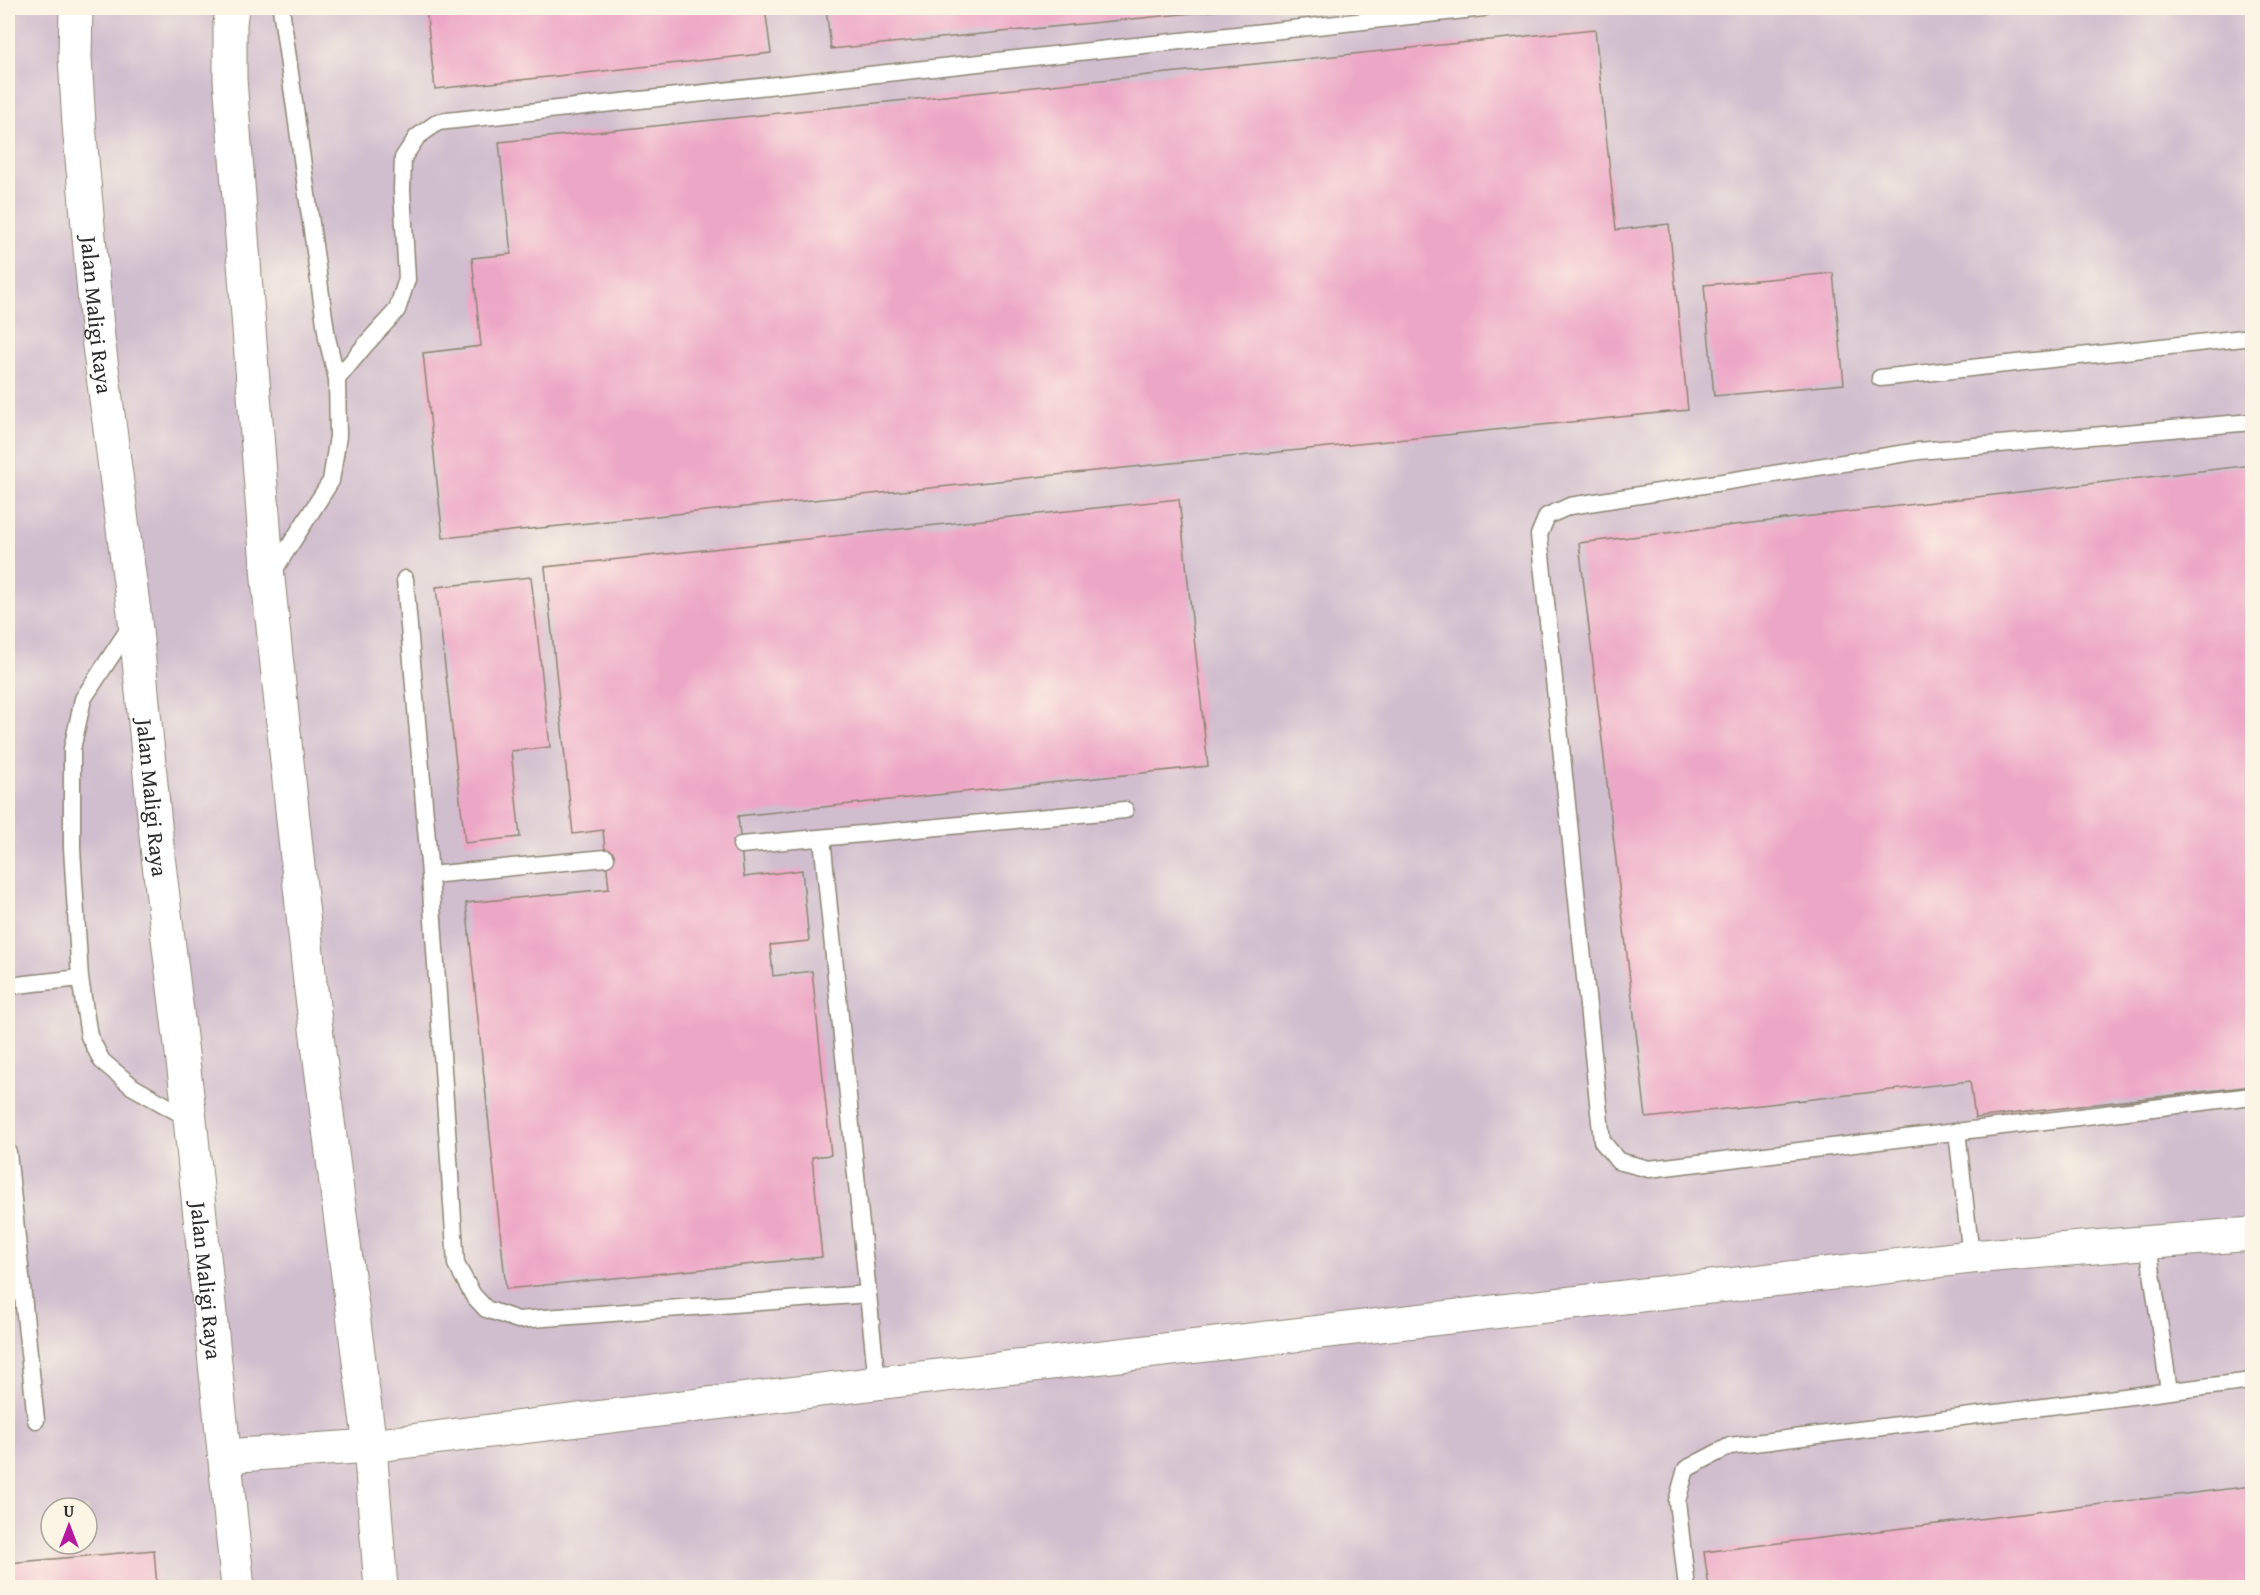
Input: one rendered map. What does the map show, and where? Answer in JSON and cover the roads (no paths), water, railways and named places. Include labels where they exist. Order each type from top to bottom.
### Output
[{"type":"street","name":"Jalan Maligi Raya","points":[[76,8],[75,57],[79,126],[98,338],[135,620],[158,856],[190,1119],[238,1587]]},
{"type":"street","points":[[232,8],[230,79],[268,579],[310,982],[370,1446],[381,1587]]},
{"type":"street","points":[[225,1456],[370,1446],[878,1383],[1971,1257],[2253,1234]]},
{"type":"lane","points":[[268,579],[331,481],[338,436],[337,379],[327,338],[281,8]]},
{"type":"lane","points":[[337,379],[397,310],[407,279],[402,190],[403,158],[417,137],[438,122],[1483,8]]},
{"type":"lane","points":[[1880,378],[2253,337]]},
{"type":"lane","points":[[2253,422],[1919,451],[1570,506],[1547,516],[1539,535],[1602,1141],[1618,1161],[1649,1169],[2253,1096]]},
{"type":"lane","points":[[405,579],[430,875],[456,1264],[473,1295],[486,1309],[518,1320],[868,1294]]},
{"type":"lane","points":[[135,620],[83,699],[72,749],[72,848],[80,978],[89,1036],[102,1061],[133,1087],[190,1119]]},
{"type":"lane","points":[[741,845],[1125,810]]},
{"type":"lane","points":[[822,838],[878,1383]]},
{"type":"lane","points":[[430,875],[606,858]]},
{"type":"lane","points":[[8,986],[80,978]]},
{"type":"lane","points":[[1957,1131],[1971,1257]]},
{"type":"lane","points":[[8,1152],[36,1420]]},
{"type":"lane","points":[[2148,1244],[2169,1391]]},
{"type":"lane","points":[[1687,1587],[1677,1501],[1686,1469],[1730,1446],[2253,1381]]}]
